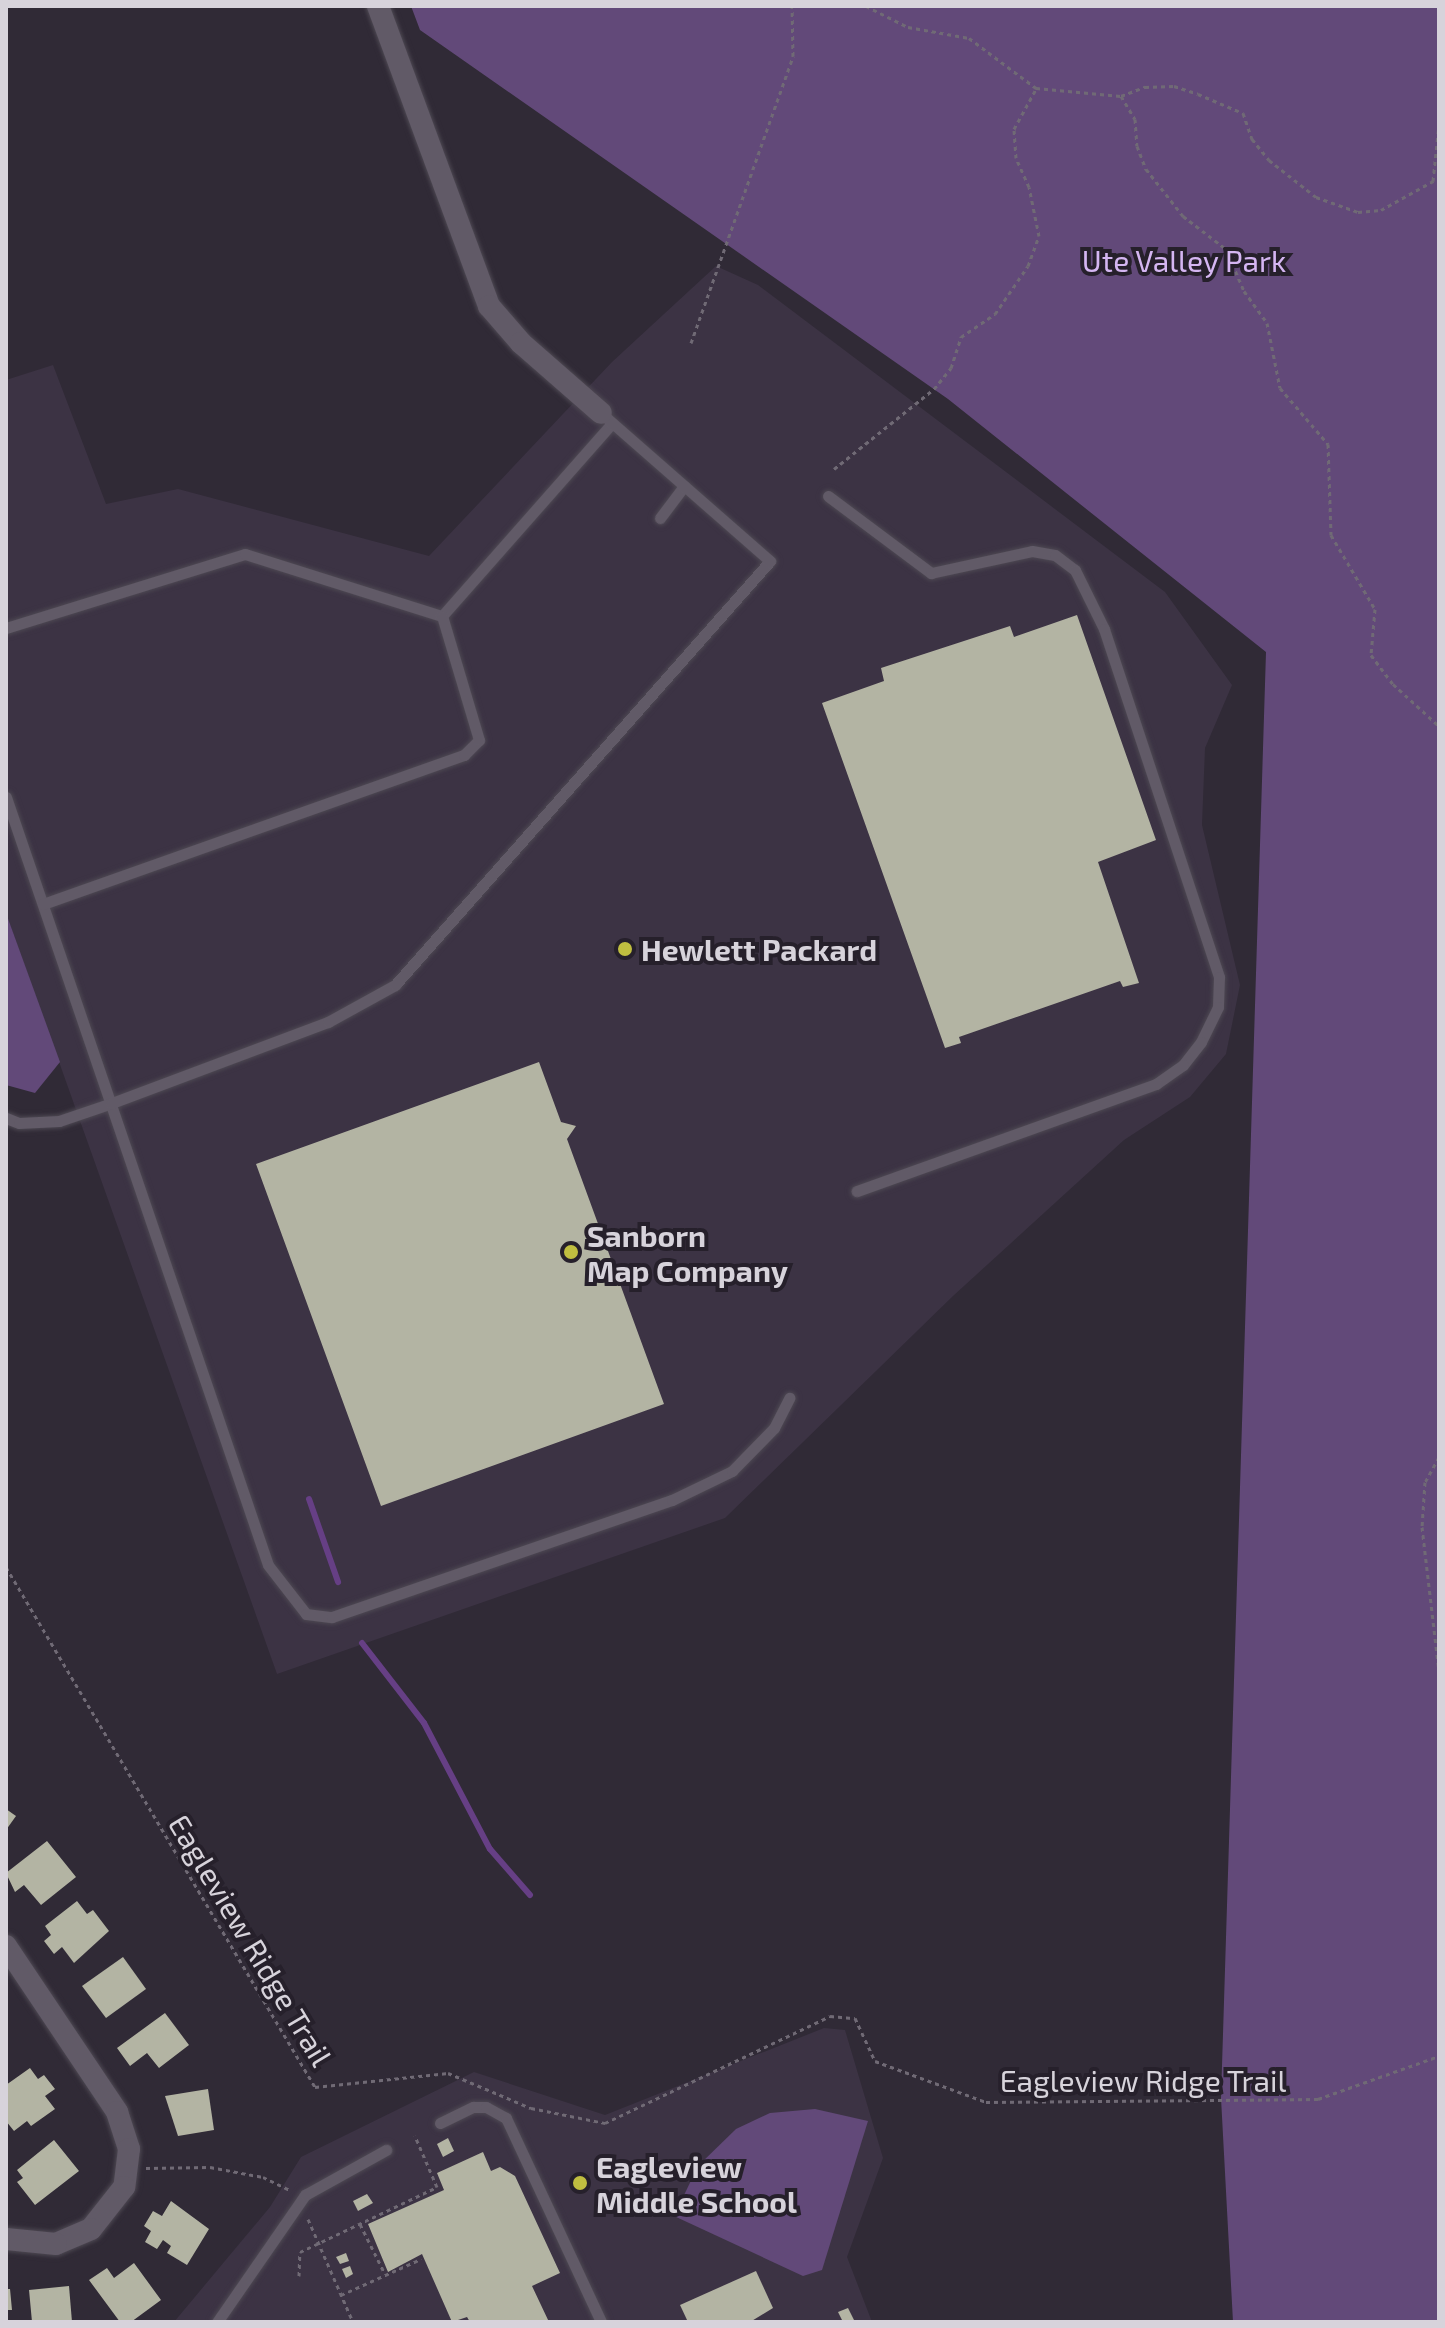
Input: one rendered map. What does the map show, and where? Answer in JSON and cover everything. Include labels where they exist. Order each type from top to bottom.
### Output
[{"type":"street","points":[[378,6],[489,306],[521,343],[606,418]]},
{"type":"street","points":[[6,1946],[117,2112],[129,2149],[128,2167],[115,2204],[74,2239],[36,2246],[6,2239]]},
{"type":"lane","points":[[6,1118],[19,1123],[59,1121],[328,1022],[368,1002],[418,964],[770,561],[606,418],[442,616]]},
{"type":"lane","points":[[660,518],[684,486]]},
{"type":"lane","points":[[828,496],[931,573],[1032,551],[1055,555],[1075,570],[1104,629],[1219,977],[1218,1007],[1201,1042],[1183,1065],[1156,1084],[857,1191]]},
{"type":"lane","points":[[6,628],[245,554],[442,616]]},
{"type":"lane","points":[[43,904],[464,755],[479,740],[442,616]]},
{"type":"lane","points":[[6,797],[268,1565],[306,1614],[332,1617],[672,1500],[732,1471],[774,1428],[789,1398]]},
{"type":"lane","points":[[440,2123],[473,2107],[486,2107],[506,2118],[601,2322]]},
{"type":"lane","points":[[217,2322],[301,2200],[327,2179],[386,2150]]},
{"type":"path","points":[[691,343],[793,56],[792,6]]},
{"type":"path","points":[[866,6],[908,27],[969,38],[1036,88],[1121,96],[1145,87],[1174,86],[1243,113],[1252,139],[1269,160],[1337,207],[1381,210],[1433,181],[1439,183]]},
{"type":"path","points":[[834,469],[934,389],[951,368],[961,337],[995,314],[1028,266],[1039,236],[1029,187],[1016,158],[1014,129],[1036,88]]},
{"type":"path","points":[[1121,96],[1135,119],[1137,146],[1146,169],[1183,216],[1226,249],[1244,291],[1267,323],[1280,388],[1328,444],[1331,535],[1375,609],[1371,655],[1393,684],[1439,726]]},
{"type":"path","points":[[1433,181],[1439,124]]},
{"type":"path","points":[[1439,1457],[1425,1482],[1422,1527],[1439,1671]]},
{"type":"path","name":"Eagleview Ridge Trail","points":[[6,1567],[315,2087],[448,2073],[531,2108],[605,2123],[830,2016],[855,2018],[875,2061],[986,2102],[1318,2099],[1439,2056]]},
{"type":"path","points":[[506,2118],[515,2109],[531,2108]]},
{"type":"path","points":[[299,2276],[300,2252],[437,2187],[415,2136]]},
{"type":"path","points":[[128,2167],[186,2165],[263,2177],[301,2200],[353,2322]]},
{"type":"path","points":[[359,2223],[385,2274]]},
{"type":"path","points":[[341,2295],[421,2259]]},
{"type":"path","points":[[670,2322],[677,2322]]},
{"type":"shaded area","name":"Hewlett Packard","points":[[716,266],[758,285],[1165,592],[1232,685],[1205,748],[1202,825],[1240,985],[1226,1054],[1190,1097],[1124,1140],[953,1296],[725,1518],[277,1674],[6,913],[6,380],[53,365],[106,504],[178,489],[429,556],[612,362]]},
{"type":"shaded area","name":"Eagleview Middle School","points":[[824,2028],[845,2030],[883,2158],[847,2257],[872,2322],[174,2322],[270,2207],[301,2157],[474,2072],[605,2115]]},
{"type":"green space","name":"Ute Valley Park","points":[[411,6],[1439,6],[1439,2322],[1233,2322],[1221,2098],[1266,652],[948,399],[420,30]]},
{"type":"green space","points":[[6,913],[60,1062],[35,1093],[6,1085]]},
{"type":"green space","points":[[815,2109],[868,2121],[822,2270],[803,2276],[674,2216],[698,2166],[736,2129],[770,2113]]},
{"type":"building","points":[[1077,615],[1156,840],[1098,862],[1139,983],[1123,987],[1120,981],[959,1037],[961,1043],[945,1048],[822,703],[884,681],[881,668],[1010,626],[1014,637]]},
{"type":"building","points":[[539,1062],[561,1122],[576,1126],[567,1139],[664,1404],[381,1506],[256,1164]]},
{"type":"building","points":[[6,1809],[16,1816],[6,1830]]},
{"type":"building","points":[[47,1841],[76,1877],[41,1905],[24,1885],[15,1892],[6,1873]]},
{"type":"building","points":[[77,1901],[87,1914],[93,1910],[109,1931],[74,1963],[62,1947],[54,1954],[44,1941],[51,1935],[45,1926]]},
{"type":"building","points":[[123,1957],[146,1989],[106,2018],[82,1986]]},
{"type":"building","points":[[165,2013],[189,2045],[159,2068],[147,2053],[130,2066],[117,2048]]},
{"type":"building","points":[[30,2068],[38,2079],[44,2075],[55,2089],[45,2096],[55,2109],[31,2126],[27,2121],[14,2131],[6,2121],[6,2085]]},
{"type":"building","points":[[208,2089],[214,2130],[178,2136],[165,2096]]},
{"type":"building","points":[[448,2138],[454,2151],[443,2157],[437,2144]]},
{"type":"building","points":[[54,2140],[79,2171],[35,2205],[17,2182],[23,2178],[17,2170]]},
{"type":"building","points":[[483,2152],[491,2171],[500,2167],[515,2176],[560,2273],[532,2286],[549,2322],[470,2322],[467,2317],[452,2322],[422,2254],[388,2272],[368,2224],[444,2190],[437,2173]]},
{"type":"building","points":[[367,2194],[373,2203],[358,2211],[353,2201]]},
{"type":"building","points":[[171,2201],[209,2229],[187,2265],[167,2253],[171,2246],[163,2240],[157,2249],[145,2242],[151,2231],[144,2226],[153,2211],[162,2216]]},
{"type":"building","points":[[346,2253],[349,2261],[340,2264],[336,2257]]},
{"type":"building","points":[[134,2263],[161,2300],[131,2322],[120,2322],[89,2280],[107,2268],[114,2278]]},
{"type":"building","points":[[350,2266],[353,2274],[346,2278],[342,2269]]},
{"type":"building","points":[[756,2271],[773,2308],[750,2322],[688,2322],[680,2305]]},
{"type":"building","points":[[69,2286],[72,2322],[32,2322],[29,2290]]},
{"type":"building","points":[[6,2289],[10,2289],[12,2310],[6,2310]]},
{"type":"building","points":[[848,2308],[854,2320],[843,2322],[838,2312]]},
{"type":"waterway","points":[[309,1499],[338,1582]]},
{"type":"waterway","points":[[362,1643],[424,1723],[490,1849],[530,1895]]},
{"type":"place","name":"Hewlett Packard","points":[[625,949]]},
{"type":"place","name":"Sanborn Map Company","points":[[571,1252]]},
{"type":"place","name":"Eagleview Middle School","points":[[580,2183]]}]
